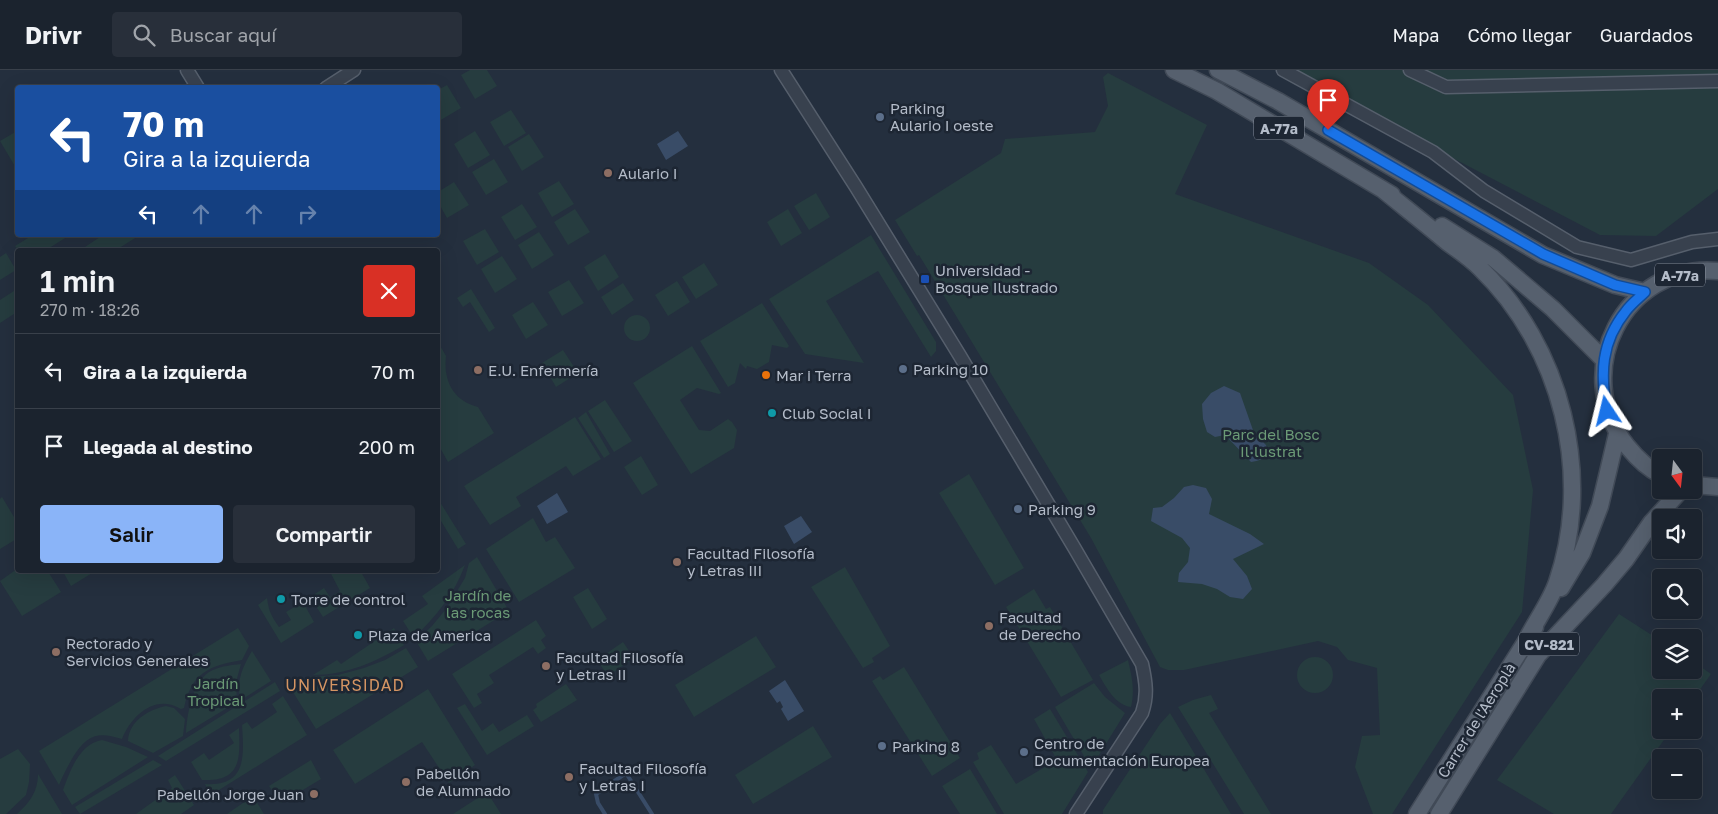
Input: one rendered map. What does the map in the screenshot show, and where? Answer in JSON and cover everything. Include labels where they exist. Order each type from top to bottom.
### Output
[{"type":"main road","name":"A-77a","points":[[1174,70],[1217,91],[1382,189],[1493,258],[1553,309],[1604,360]]},
{"type":"main road","name":"A-77a","points":[[1218,70],[1278,101],[1543,254],[1615,285],[1645,292]]},
{"type":"main road","points":[[1382,189],[1480,268],[1507,299],[1529,331],[1550,372],[1564,415],[1571,463],[1572,510],[1557,583],[1529,635]]},
{"type":"main road","name":"A-77a","points":[[1652,468],[1635,456],[1617,434],[1607,411],[1602,385],[1604,360],[1612,334],[1626,311],[1645,292],[1665,280],[1687,272],[1718,270]]},
{"type":"main road","name":"Carrer de l'Aeroplà","points":[[1417,814],[1529,635],[1558,594],[1582,553],[1600,506],[1617,434]]},
{"type":"main road","points":[[1702,486],[1717,488]]},
{"type":"main road","name":"Carrer de l'Aeroplà","points":[[1439,814],[1538,655],[1604,585],[1626,559],[1651,523],[1672,499]]},
{"type":"street","points":[[187,70],[196,85]]},
{"type":"street","points":[[331,85],[354,70]]},
{"type":"street","points":[[781,70],[856,187],[960,356],[1142,664],[1146,686],[1145,704],[1142,713],[1076,814]]},
{"type":"street","points":[[1283,70],[1432,152],[1484,190],[1577,247],[1632,260],[1692,242],[1718,239]]},
{"type":"street","points":[[1410,70],[1446,87],[1718,81]]},
{"type":"green space","points":[[470,70],[487,70],[497,86],[475,99],[461,75]]},
{"type":"green space","points":[[1284,70],[1718,70],[1718,189],[1656,236],[1600,235]]},
{"type":"green space","name":"Parc del Bosc Il·lustrat","points":[[1108,73],[1207,125],[1175,194],[1369,263],[1428,305],[1513,395],[1533,490],[1522,612],[1392,814],[1373,814],[1355,767],[1362,736],[1380,735],[1377,668],[1348,660],[1337,647],[1318,641],[1184,670],[1168,670],[1160,667],[1091,538],[919,255],[917,256],[895,220],[1001,153],[1005,139],[1095,132],[1108,106],[1103,77]]},
{"type":"green space","points":[[447,85],[461,108],[440,120],[440,89]]},
{"type":"green space","points":[[511,110],[526,133],[504,146],[490,122]]},
{"type":"green space","points":[[475,131],[490,155],[468,168],[454,144]]},
{"type":"green space","points":[[15,132],[15,166],[0,141]]},
{"type":"green space","points":[[529,134],[544,157],[522,171],[508,147]]},
{"type":"green space","points":[[494,159],[508,182],[486,195],[472,172]]},
{"type":"green space","points":[[559,181],[574,204],[552,217],[538,193]]},
{"type":"green space","points":[[454,182],[469,205],[447,218],[440,206],[440,191]]},
{"type":"green space","points":[[816,193],[830,217],[809,230],[794,206]]},
{"type":"green space","points":[[522,204],[537,227],[515,240],[501,217]]},
{"type":"green space","points":[[575,209],[590,232],[568,245],[554,222]]},
{"type":"green space","points":[[788,209],[802,233],[781,246],[767,222]]},
{"type":"green space","points":[[485,229],[499,252],[477,265],[463,241]]},
{"type":"green space","points":[[539,232],[554,255],[532,269],[518,245]]},
{"type":"green space","points":[[871,235],[936,342],[936,351],[931,357],[878,271],[826,301],[864,363],[805,354],[769,299]]},
{"type":"green space","points":[[30,237],[67,237],[49,248],[16,248],[15,246]]},
{"type":"green space","points":[[100,237],[137,237],[119,248],[84,248]]},
{"type":"green space","points":[[6,253],[15,271],[0,280],[0,257]]},
{"type":"green space","points":[[605,254],[619,277],[598,291],[584,267]]},
{"type":"green space","points":[[502,256],[517,279],[495,293],[481,269]]},
{"type":"green space","points":[[704,263],[718,285],[696,299],[682,277]]},
{"type":"green space","points":[[569,280],[584,303],[562,316],[548,292]]},
{"type":"green space","points":[[677,281],[690,302],[668,316],[655,295]]},
{"type":"green space","points":[[623,283],[634,300],[612,315],[601,297]]},
{"type":"green space","points":[[471,289],[495,328],[489,332],[470,302],[463,307],[457,298]]},
{"type":"green space","points":[[15,290],[15,313],[0,323],[0,300]]},
{"type":"green space","points":[[533,302],[548,325],[526,339],[512,315]]},
{"type":"green space","points":[[762,303],[789,346],[787,348],[772,345],[769,362],[757,369],[747,366],[746,369],[740,363],[735,383],[728,387],[700,341]]},
{"type":"green space","points":[[637,315],[646,319],[650,328],[646,337],[637,341],[628,337],[624,328],[628,319]]},
{"type":"green space","points":[[440,346],[446,356],[445,365],[448,381],[456,395],[469,404],[478,407],[494,433],[448,462],[440,448]]},
{"type":"green space","points":[[692,346],[721,393],[697,388],[680,400],[699,430],[710,431],[728,419],[737,430],[734,448],[691,474],[633,383]]},
{"type":"green space","points":[[563,350],[578,373],[556,387],[542,363]]},
{"type":"green space","points":[[605,400],[632,441],[614,452],[588,411]]},
{"type":"green space","points":[[586,412],[610,454],[604,458],[578,418]]},
{"type":"green space","points":[[575,417],[601,459],[573,476],[566,466],[516,497],[521,506],[490,525],[464,486]]},
{"type":"green space","points":[[641,456],[658,485],[642,495],[624,467]]},
{"type":"green space","points":[[969,474],[1024,568],[995,585],[939,493]]},
{"type":"green space","points":[[2,497],[15,519],[15,540],[0,549],[0,499]]},
{"type":"green space","points":[[440,502],[466,544],[458,549],[440,519]]},
{"type":"green space","points":[[533,518],[546,542],[555,537],[575,568],[519,602],[486,549]]},
{"type":"green space","name":"Jardín de las rocas","points":[[477,557],[509,611],[428,661],[416,641],[446,609],[465,578],[469,563]]},
{"type":"green space","name":"Jardín de las rocas","points":[[465,565],[461,576],[444,604],[414,638],[403,621],[428,604],[422,596]]},
{"type":"green space","points":[[845,567],[890,646],[872,658],[874,662],[863,668],[811,587]]},
{"type":"green space","points":[[15,570],[15,573],[49,573],[61,592],[22,616],[0,581]]},
{"type":"green space","points":[[64,573],[92,573],[71,586]]},
{"type":"green space","points":[[331,573],[362,573],[370,588],[323,617],[310,597],[324,588],[330,597],[340,591]]},
{"type":"green space","points":[[588,588],[607,619],[592,629],[573,597]]},
{"type":"green space","points":[[1034,589],[1046,609],[1050,607],[1093,680],[1061,697],[1006,607]]},
{"type":"green space","points":[[267,598],[271,613],[279,627],[291,620],[286,612],[303,602],[314,622],[281,643],[258,605]]},
{"type":"green space","points":[[1619,614],[1652,635],[1652,679],[1702,679],[1702,668],[1711,674],[1700,689],[1652,689],[1652,739],[1665,739],[1657,749],[1652,749],[1652,757],[1611,814],[1554,814],[1497,780]]},
{"type":"green space","points":[[536,620],[546,636],[541,640],[546,648],[538,654],[533,647],[489,675],[494,683],[477,694],[482,703],[474,708],[452,674]]},
{"type":"green space","points":[[238,628],[249,646],[242,660],[211,668],[204,673],[192,686],[184,708],[181,709],[162,704],[153,705],[145,709],[131,722],[122,739],[99,735],[88,740],[73,757],[59,785],[39,751]]},
{"type":"green space","points":[[394,628],[404,645],[372,662],[349,670],[313,675],[337,660],[341,664]]},
{"type":"green space","points":[[756,636],[776,667],[694,717],[675,685]]},
{"type":"green space","points":[[623,642],[634,658],[608,676],[597,660]]},
{"type":"green space","points":[[406,648],[418,667],[316,729],[291,689],[308,677],[338,675],[364,668],[385,660]]},
{"type":"green space","points":[[252,651],[271,681],[241,700],[239,681]]},
{"type":"green space","points":[[1315,657],[1322,658],[1328,662],[1332,668],[1332,682],[1328,688],[1322,692],[1315,693],[1308,692],[1302,688],[1298,682],[1297,675],[1298,668],[1302,662],[1308,658]]},
{"type":"green space","points":[[1128,660],[1133,689],[1131,707],[1125,706],[1116,699],[1099,675]]},
{"type":"green space","name":"Jardín Tropical","points":[[241,664],[236,682],[237,702],[186,733],[192,697],[200,681],[213,670]]},
{"type":"green space","points":[[904,667],[960,758],[932,776],[872,681],[880,676],[883,680]]},
{"type":"green space","points":[[275,682],[280,691],[166,761],[158,756]]},
{"type":"green space","points":[[1094,683],[1105,697],[1125,713],[1091,768],[1055,707]]},
{"type":"green space","points":[[566,684],[577,700],[541,722],[533,710],[537,707],[536,704]]},
{"type":"green space","points":[[428,689],[475,765],[449,783],[422,742],[355,784],[333,750]]},
{"type":"green space","points":[[1211,695],[1218,709],[1209,713],[1271,814],[1244,814],[1178,707]]},
{"type":"green space","points":[[283,696],[307,735],[211,795],[205,784],[219,784],[229,780],[236,775],[240,767],[243,747],[242,725],[247,722],[252,729],[277,712],[272,704]]},
{"type":"green space","points":[[465,704],[482,731],[493,723],[499,732],[527,715],[534,726],[487,755],[457,708]]},
{"type":"green space","points":[[166,706],[174,708],[185,719],[183,736],[153,753],[128,741],[129,734],[136,722],[153,710]]},
{"type":"green space","points":[[1050,709],[1088,772],[1062,814],[1004,814],[973,762],[979,759],[977,753],[991,745],[1016,784],[1057,760],[1034,719]]},
{"type":"green space","points":[[1170,713],[1231,814],[1103,814],[1103,810],[1160,724]]},
{"type":"green space","points":[[813,726],[832,757],[753,804],[735,775]]},
{"type":"green space","points":[[239,728],[238,758],[232,772],[225,777],[215,780],[202,780],[191,762],[204,753],[209,760],[234,743],[229,735]]},
{"type":"green space","points":[[102,740],[126,747],[148,757],[72,805],[63,790],[72,767],[76,759],[87,747]]},
{"type":"green space","points":[[18,749],[30,764],[26,795],[6,814],[0,814],[0,759]]},
{"type":"green space","points":[[153,760],[162,765],[80,814],[75,807]]},
{"type":"green space","points":[[311,760],[321,779],[281,803],[269,786]]},
{"type":"green space","points":[[970,769],[997,814],[960,814],[942,786]]},
{"type":"green space","points":[[38,774],[62,814],[17,814],[32,797],[38,780]]},
{"type":"green space","points":[[175,775],[194,805],[181,814],[136,814],[172,788],[168,780]]},
{"type":"green space","points":[[487,792],[501,814],[453,814]]},
{"type":"green space","points":[[253,796],[264,814],[227,814]]},
{"type":"water","points":[[678,131],[688,146],[666,160],[657,144]]},
{"type":"water","points":[[1224,386],[1240,393],[1254,433],[1266,445],[1268,452],[1261,459],[1251,462],[1225,435],[1215,437],[1207,432],[1203,419],[1202,404],[1211,393]]},
{"type":"water","points":[[1193,485],[1206,488],[1212,499],[1209,514],[1250,534],[1264,544],[1233,559],[1247,576],[1252,589],[1243,599],[1230,597],[1217,589],[1202,584],[1178,582],[1179,573],[1188,562],[1190,548],[1182,538],[1151,521],[1153,508],[1162,507],[1184,487]]},
{"type":"water","points":[[557,493],[568,512],[547,524],[537,506]]},
{"type":"water","points":[[801,516],[812,532],[794,544],[784,526]]},
{"type":"water","points":[[785,680],[804,711],[788,721],[781,709],[783,707],[780,701],[777,703],[769,691]]},
{"type":"waterway","points":[[605,814],[598,803],[596,794],[626,773],[652,814]]},
{"type":"place","name":"Parking Aulario I oeste","points":[[880,117]]},
{"type":"place","name":"Aulario I","points":[[608,173]]},
{"type":"place","name":"Universidad - Bosque Ilustrado","points":[[925,279]]},
{"type":"place","name":"Parking 10","points":[[903,369]]},
{"type":"place","name":"E.U. Enfermería","points":[[478,370]]},
{"type":"place","name":"Mar i Terra","points":[[766,375]]},
{"type":"place","name":"Club Social I","points":[[772,413]]},
{"type":"place","name":"Parking 9","points":[[1018,509]]},
{"type":"place","name":"Facultad Filosofía y Letras III","points":[[677,562]]},
{"type":"place","name":"Torre de control","points":[[281,599]]},
{"type":"place","name":"Facultad de Derecho","points":[[989,626]]},
{"type":"place","name":"Plaza de America","points":[[358,635]]},
{"type":"place","name":"Rectorado y Servicios Generales","points":[[56,652]]},
{"type":"place","name":"Facultad Filosofía y Letras II","points":[[546,666]]},
{"type":"place","name":"Parking 8","points":[[882,746]]},
{"type":"place","name":"Centro de Documentación Europea","points":[[1024,752]]},
{"type":"place","name":"Facultad Filosofía y Letras I","points":[[569,777]]},
{"type":"place","name":"Pabellón de Alumnado","points":[[406,782]]},
{"type":"place","name":"Pabellón Jorge Juan","points":[[314,794]]},
{"type":"district","name":"UNIVERSIDAD","points":[[345,685]]},
{"type":"route","points":[[1328,130],[1543,254],[1615,285],[1645,292],[1626,311],[1612,334],[1604,360],[1602,385],[1607,411]]}]
